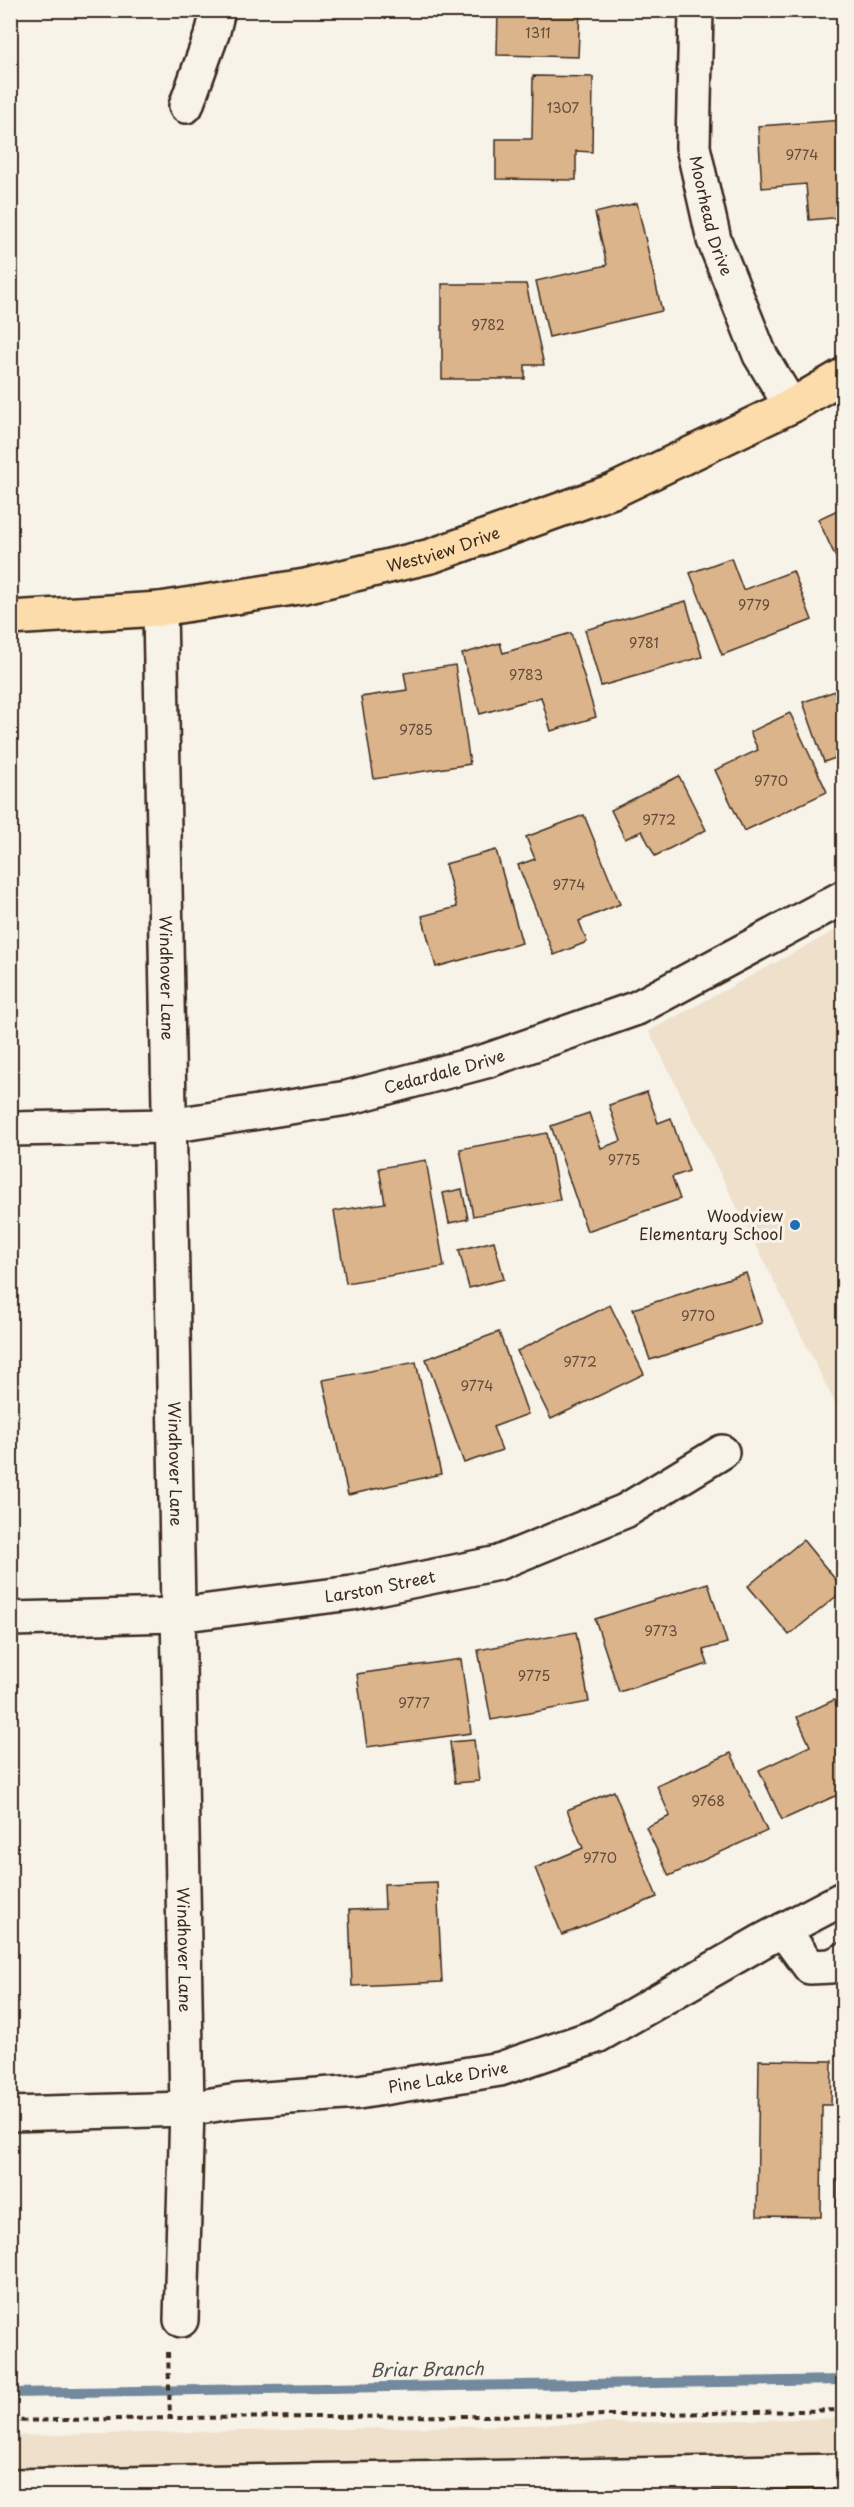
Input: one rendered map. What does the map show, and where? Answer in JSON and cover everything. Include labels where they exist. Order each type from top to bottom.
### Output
[{"type":"main road","name":"Westview Drive","points":[[10,618],[160,609],[305,586],[430,556],[613,491],[791,406],[843,375]]},
{"type":"street","points":[[186,106],[213,31],[218,10]]},
{"type":"street","name":"Moorhead Drive","points":[[696,10],[693,147],[714,240],[760,355],[791,406]]},
{"type":"street","name":"Windhover Lane","points":[[160,609],[187,2109],[181,2320]]},
{"type":"street","name":"Cedardale Drive","points":[[10,1129],[169,1126],[347,1098],[486,1061],[637,1008],[843,897]]},
{"type":"street","name":"Larston Street","points":[[10,1618],[177,1615],[352,1593],[498,1563],[625,1511],[722,1452]]},
{"type":"street","name":"Pine Lake Drive","points":[[10,2114],[187,2109],[237,2102],[358,2092],[500,2068],[597,2036],[843,1898]]},
{"type":"street","points":[[783,1930],[810,1967],[831,1966],[843,1960]]},
{"type":"street","points":[[10,2486],[843,2470]]},
{"type":"path","points":[[170,2418],[168,2325],[181,2320]]},
{"type":"path","points":[[10,2421],[607,2415],[843,2410]]},
{"type":"shaded area","name":"Woodview Elementary School","points":[[843,926],[843,1419],[649,1031]]},
{"type":"shaded area","points":[[843,2418],[843,2496],[11,2496],[10,2436]]},
{"type":"building","points":[[498,10],[580,10],[578,57],[497,55]]},
{"type":"building","points":[[533,76],[593,77],[592,152],[576,151],[576,180],[496,179],[496,139],[532,139]]},
{"type":"building","points":[[844,120],[844,217],[809,220],[806,184],[762,188],[758,126]]},
{"type":"building","points":[[637,203],[662,311],[549,337],[536,281],[607,265],[595,213]]},
{"type":"building","points":[[442,284],[526,284],[544,365],[525,365],[525,379],[442,379]]},
{"type":"building","points":[[844,507],[844,575],[818,519]]},
{"type":"building","points":[[731,558],[743,590],[793,571],[812,620],[722,655],[690,573]]},
{"type":"building","points":[[686,601],[702,657],[601,686],[585,630]]},
{"type":"building","points":[[571,633],[596,717],[551,731],[541,697],[480,714],[462,654],[500,643],[503,653]]},
{"type":"building","points":[[455,665],[470,764],[374,779],[361,697],[407,690],[404,673]]},
{"type":"building","points":[[844,688],[844,755],[824,762],[803,702]]},
{"type":"building","points":[[790,713],[827,792],[744,831],[715,770],[758,750],[750,732]]},
{"type":"building","points":[[679,776],[706,830],[655,856],[642,831],[625,839],[611,810]]},
{"type":"building","points":[[584,815],[620,904],[579,921],[587,942],[554,955],[518,865],[535,859],[526,837]]},
{"type":"building","points":[[496,850],[522,943],[436,967],[422,916],[457,907],[445,864]]},
{"type":"building","points":[[647,1092],[658,1123],[671,1118],[689,1171],[672,1177],[680,1199],[587,1231],[551,1126],[589,1113],[601,1148],[621,1141],[609,1105]]},
{"type":"building","points":[[547,1133],[560,1200],[473,1216],[460,1149]]},
{"type":"building","points":[[426,1160],[444,1267],[346,1283],[334,1211],[385,1203],[379,1168]]},
{"type":"building","points":[[462,1189],[468,1219],[449,1223],[443,1193]]},
{"type":"building","points":[[494,1241],[504,1279],[469,1288],[459,1250]]},
{"type":"building","points":[[746,1273],[762,1323],[650,1360],[633,1309]]},
{"type":"building","points":[[610,1305],[644,1374],[551,1419],[517,1351]]},
{"type":"building","points":[[499,1332],[528,1414],[493,1427],[502,1450],[464,1463],[426,1359]]},
{"type":"building","points":[[416,1362],[441,1474],[348,1495],[323,1380]]},
{"type":"building","points":[[803,1540],[844,1590],[789,1635],[748,1586]]},
{"type":"building","points":[[708,1583],[727,1643],[703,1650],[708,1664],[619,1692],[595,1619]]},
{"type":"building","points":[[576,1632],[589,1702],[491,1720],[478,1650]]},
{"type":"building","points":[[461,1659],[471,1733],[367,1747],[357,1674]]},
{"type":"building","points":[[834,1700],[844,1720],[844,1792],[782,1820],[759,1770],[810,1746],[797,1717]]},
{"type":"building","points":[[474,1740],[479,1781],[455,1783],[450,1742]]},
{"type":"building","points":[[731,1753],[767,1831],[669,1876],[646,1827],[670,1816],[657,1786]]},
{"type":"building","points":[[614,1791],[657,1897],[562,1935],[535,1868],[583,1848],[567,1810]]},
{"type":"building","points":[[437,1882],[442,1982],[352,1986],[349,1910],[385,1909],[384,1884]]},
{"type":"building","points":[[759,2060],[832,2061],[831,2105],[822,2105],[821,2217],[757,2216]]},
{"type":"building","points":[[837,2158],[844,2158],[844,2213],[837,2214]]},
{"type":"waterway","name":"Briar Branch","points":[[10,2393],[844,2380]]},
{"type":"place","name":"Woodview Elementary School","points":[[795,1225]]}]
